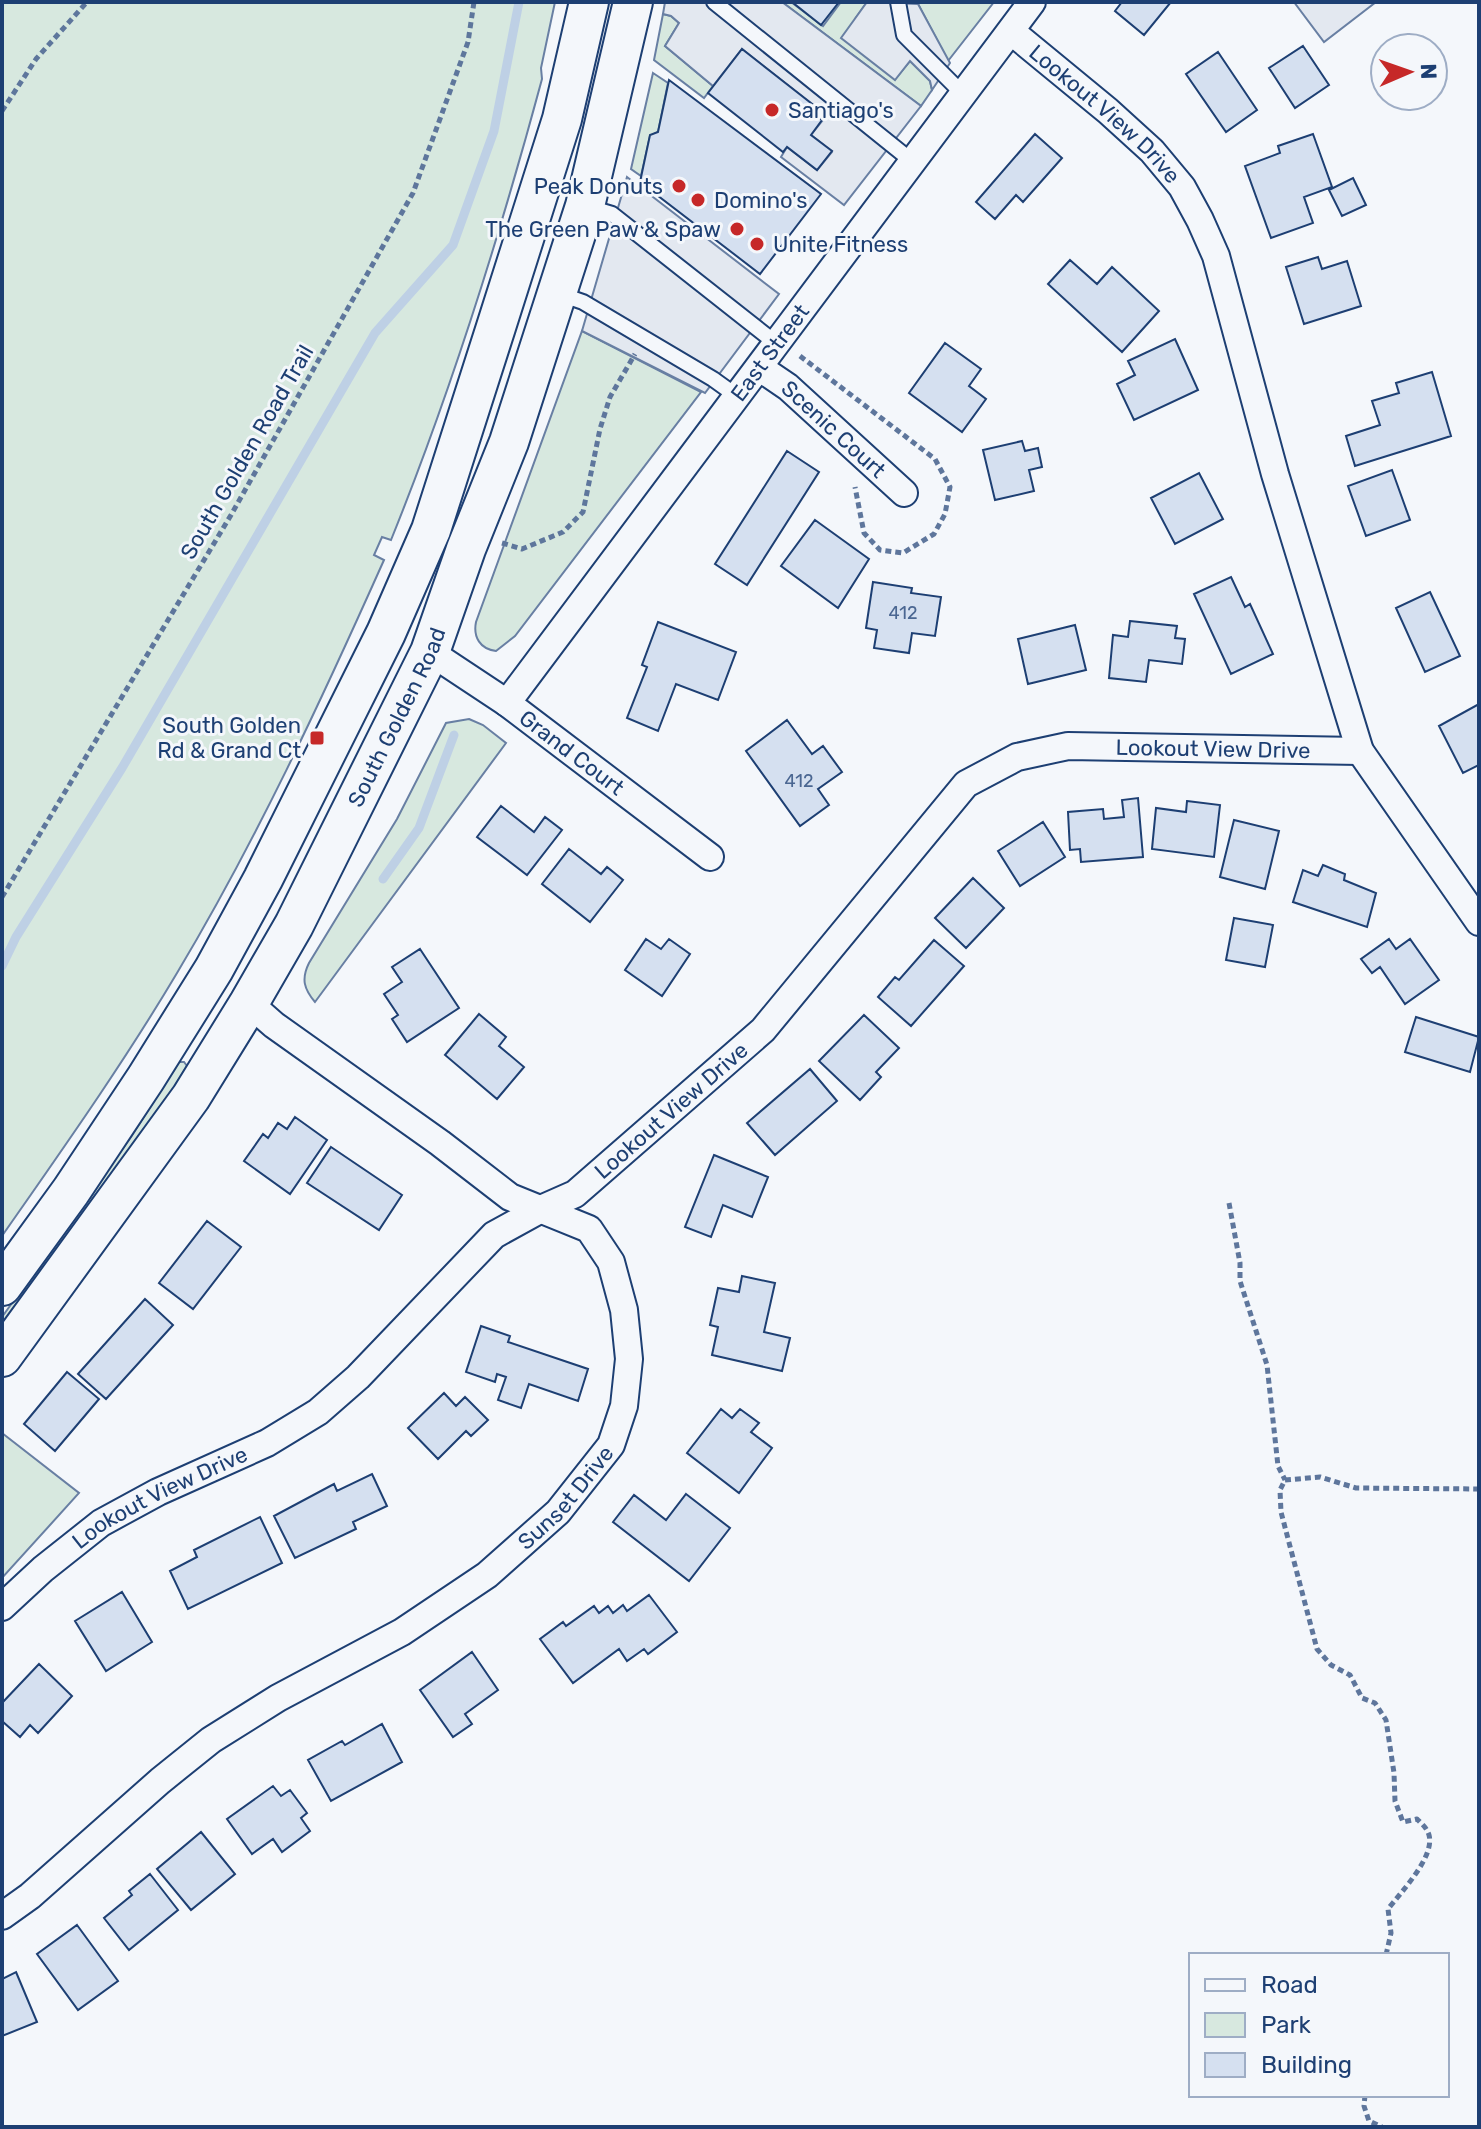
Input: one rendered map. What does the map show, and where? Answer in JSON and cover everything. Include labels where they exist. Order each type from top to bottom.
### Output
[{"type":"main road","name":"South Golden Road","points":[[2,1286],[138,1091],[214,969],[252,902],[386,633],[431,530],[562,119],[589,2]]},
{"type":"main road","name":"South Golden Road","points":[[2,1357],[191,1097],[249,1003],[294,925],[430,652],[466,549],[509,442],[585,206],[633,2]]},
{"type":"main road","points":[[386,633],[430,652]]},
{"type":"main road","points":[[214,969],[249,1003]]},
{"type":"street","name":"East Street","points":[[507,703],[1032,2]]},
{"type":"street","name":"Lookout View Drive","points":[[1012,32],[1152,151],[1182,187],[1200,220],[1216,256],[1275,474],[1360,751],[1479,922]]},
{"type":"street","name":"Scenic Court","points":[[760,368],[788,387],[904,493]]},
{"type":"street","name":"Grand Court","points":[[430,652],[507,703],[710,857]]},
{"type":"street","name":"Lookout View Drive","points":[[2,1607],[43,1569],[101,1523],[158,1492],[267,1443],[318,1412],[358,1377],[494,1235],[575,1194],[763,1030],[966,784],[1017,757],[1068,746],[1360,751]]},
{"type":"street","name":"Sunset Drive","points":[[2,1916],[30,1896],[211,1740],[278,1698],[402,1632],[487,1575],[558,1512],[611,1445],[624,1406],[629,1359],[624,1310],[611,1262],[589,1229],[510,1197],[440,1143],[274,1025],[249,1003]]},
{"type":"lane","points":[[714,2],[913,162]]},
{"type":"lane","points":[[898,2],[904,35],[963,94]]},
{"type":"lane","points":[[585,206],[612,214],[777,344]]},
{"type":"lane","points":[[557,293],[583,302],[738,397]]},
{"type":"path","points":[[2,111],[36,59],[87,2]]},
{"type":"path","name":"South Golden Road Trail","points":[[2,897],[223,529],[413,193],[468,42],[474,2]]},
{"type":"path","points":[[501,543],[522,549],[563,532],[583,512],[589,491],[592,458],[610,397],[644,340]]},
{"type":"path","points":[[1229,1203],[1240,1263],[1240,1281],[1267,1365],[1278,1466],[1285,1480]]},
{"type":"path","points":[[1285,1480],[1320,1477],[1356,1488],[1479,1489]]},
{"type":"path","points":[[1285,1480],[1280,1490],[1281,1512],[1317,1649],[1331,1665],[1350,1675],[1362,1698],[1375,1703],[1386,1720],[1395,1801],[1403,1822],[1417,1819],[1429,1831],[1430,1847],[1416,1873],[1388,1909],[1391,1933],[1386,1953]]},
{"type":"path","points":[[1365,2097],[1369,2121],[1382,2127]]},
{"type":"green space","points":[[2,2],[555,2],[541,68],[542,79],[492,254],[455,369],[391,540],[382,537],[374,555],[384,560],[286,770],[206,923],[114,1074],[2,1236]]},
{"type":"green space","points":[[782,2],[791,2],[823,26],[841,2],[867,2],[855,19],[895,79],[910,61],[930,81],[932,90],[921,106]]},
{"type":"green space","points":[[917,2],[994,2],[948,61]]},
{"type":"green space","points":[[663,14],[679,23],[665,46],[713,86],[704,98],[654,60]]},
{"type":"green space","points":[[653,73],[668,83],[658,132],[650,136],[641,176],[631,169]]},
{"type":"green space","points":[[582,331],[701,392],[515,636],[496,651],[490,650],[479,641],[476,622]]},
{"type":"green space","points":[[469,719],[483,725],[506,743],[315,1002],[305,984],[309,963],[397,819],[446,723]]},
{"type":"green space","points":[[179,1062],[187,1066],[163,1106],[2,1333],[2,1317],[131,1137]]},
{"type":"green space","points":[[2,1433],[79,1493],[2,1578]]},
{"type":"shaded area","points":[[665,2],[782,2],[921,106],[844,205],[781,157],[787,147],[817,170],[832,152],[811,135],[822,121],[812,112],[815,107],[742,49],[713,86],[665,46],[679,23],[663,14]]},
{"type":"shaded area","points":[[867,2],[918,4],[950,63],[932,90],[930,81],[910,61],[895,80],[841,38]]},
{"type":"shaded area","points":[[1294,2],[1376,2],[1324,42]]},
{"type":"shaded area","points":[[627,177],[779,294],[705,393],[582,331]]},
{"type":"building","points":[[792,2],[839,2],[821,25]]},
{"type":"building","points":[[1122,2],[1171,2],[1144,35],[1115,11]]},
{"type":"building","points":[[1303,46],[1329,85],[1295,108],[1269,68]]},
{"type":"building","name":"Santiago's","points":[[742,49],[816,107],[812,112],[822,120],[811,135],[832,151],[817,170],[787,147],[783,152],[708,93]]},
{"type":"building","points":[[1218,52],[1257,110],[1226,132],[1186,74]]},
{"type":"building","points":[[669,80],[821,194],[760,274],[640,182],[650,135],[658,132]]},
{"type":"building","points":[[1035,134],[1062,158],[1023,202],[1016,195],[995,219],[976,202]]},
{"type":"building","points":[[1313,134],[1332,187],[1304,197],[1313,223],[1271,238],[1245,166],[1280,153],[1278,146]]},
{"type":"building","points":[[1353,178],[1366,205],[1342,216],[1329,190]]},
{"type":"building","points":[[1318,257],[1322,269],[1347,261],[1361,306],[1304,324],[1286,267]]},
{"type":"building","points":[[1070,260],[1097,284],[1112,267],[1159,311],[1122,352],[1048,284]]},
{"type":"building","points":[[1175,339],[1198,390],[1134,420],[1117,384],[1135,375],[1128,361]]},
{"type":"building","points":[[945,343],[981,369],[969,386],[986,399],[962,432],[909,393]]},
{"type":"building","points":[[1432,372],[1451,436],[1355,466],[1346,436],[1380,425],[1372,401],[1399,393],[1396,383]]},
{"type":"building","points":[[1022,441],[1025,451],[1038,448],[1042,467],[1029,470],[1034,491],[995,500],[983,450]]},
{"type":"building","points":[[787,451],[819,472],[747,585],[715,564]]},
{"type":"building","points":[[1392,470],[1410,520],[1366,536],[1348,486]]},
{"type":"building","points":[[1199,473],[1223,519],[1175,544],[1151,498]]},
{"type":"building","points":[[815,520],[869,559],[838,608],[781,566]]},
{"type":"building","points":[[1231,577],[1245,607],[1250,604],[1273,654],[1231,674],[1194,594]]},
{"type":"building","points":[[873,582],[912,588],[911,593],[941,597],[935,636],[912,633],[909,653],[874,648],[877,630],[866,628]]},
{"type":"building","points":[[1430,592],[1460,656],[1425,672],[1396,608]]},
{"type":"building","points":[[1130,621],[1177,626],[1175,638],[1185,639],[1182,664],[1149,660],[1146,682],[1109,678],[1113,635],[1128,637]]},
{"type":"building","points":[[658,622],[736,652],[718,700],[676,684],[658,731],[627,718],[647,667],[642,665]]},
{"type":"building","points":[[1075,625],[1086,670],[1028,684],[1018,639]]},
{"type":"building","points":[[1479,704],[1479,765],[1463,773],[1439,726]]},
{"type":"building","points":[[787,720],[812,754],[823,746],[842,772],[818,789],[829,805],[800,826],[746,751]]},
{"type":"building","points":[[1138,798],[1143,857],[1081,862],[1080,849],[1070,850],[1068,812],[1103,809],[1104,819],[1124,817],[1122,800]]},
{"type":"building","points":[[1187,801],[1220,805],[1214,857],[1152,849],[1156,808],[1186,812]]},
{"type":"building","points":[[501,806],[534,832],[545,817],[562,830],[527,875],[477,837]]},
{"type":"building","points":[[1234,820],[1279,831],[1265,889],[1220,877]]},
{"type":"building","points":[[1043,822],[1065,857],[1020,886],[998,851]]},
{"type":"building","points":[[569,849],[601,874],[607,867],[623,880],[590,922],[542,884]]},
{"type":"building","points":[[1323,865],[1345,874],[1344,880],[1376,893],[1367,927],[1293,902],[1303,870],[1318,876]]},
{"type":"building","points":[[973,878],[1004,908],[966,948],[935,918]]},
{"type":"building","points":[[1234,918],[1273,925],[1265,967],[1226,960]]},
{"type":"building","points":[[646,939],[661,949],[669,939],[690,954],[662,996],[625,970]]},
{"type":"building","points":[[1389,939],[1396,949],[1410,939],[1439,980],[1405,1004],[1380,967],[1372,973],[1361,959]]},
{"type":"building","points":[[934,940],[964,966],[911,1026],[878,997],[895,977],[899,980]]},
{"type":"building","points":[[420,949],[459,1008],[407,1042],[392,1019],[398,1015],[384,994],[402,982],[392,967]]},
{"type":"building","points":[[479,1014],[506,1037],[499,1046],[524,1067],[497,1099],[445,1055]]},
{"type":"building","points":[[864,1015],[899,1048],[876,1072],[881,1077],[860,1100],[819,1061]]},
{"type":"building","points":[[1416,1017],[1479,1037],[1470,1072],[1405,1052]]},
{"type":"building","points":[[810,1069],[837,1101],[775,1155],[747,1123]]},
{"type":"building","points":[[295,1117],[327,1140],[290,1194],[244,1161],[263,1134],[268,1138],[278,1123],[287,1129]]},
{"type":"building","points":[[331,1147],[402,1195],[379,1230],[307,1183]]},
{"type":"building","points":[[714,1155],[768,1177],[752,1217],[723,1205],[711,1237],[685,1227]]},
{"type":"building","points":[[207,1221],[241,1247],[193,1309],[159,1283]]},
{"type":"building","points":[[742,1276],[775,1283],[764,1332],[790,1338],[782,1371],[712,1355],[718,1327],[710,1325],[718,1288],[739,1292]]},
{"type":"building","points":[[145,1299],[173,1325],[106,1399],[78,1374]]},
{"type":"building","points":[[481,1326],[510,1336],[508,1342],[588,1369],[578,1401],[529,1384],[521,1408],[498,1400],[506,1377],[497,1374],[495,1382],[466,1372]]},
{"type":"building","points":[[67,1372],[99,1399],[55,1451],[24,1424]]},
{"type":"building","points":[[444,1393],[456,1406],[465,1397],[488,1420],[471,1436],[466,1431],[438,1459],[408,1428]]},
{"type":"building","points":[[721,1409],[732,1418],[740,1409],[759,1423],[751,1432],[772,1448],[739,1493],[687,1453]]},
{"type":"building","points":[[372,1474],[387,1506],[353,1522],[356,1529],[295,1558],[274,1516],[334,1484],[337,1491]]},
{"type":"building","points":[[686,1494],[730,1528],[689,1581],[613,1522],[634,1495],[666,1520]]},
{"type":"building","points":[[260,1517],[282,1563],[188,1609],[170,1571],[197,1557],[194,1550]]},
{"type":"building","points":[[122,1592],[152,1642],[106,1671],[75,1621]]},
{"type":"building","points":[[649,1595],[677,1632],[648,1654],[644,1649],[627,1661],[619,1649],[573,1683],[540,1639],[563,1622],[566,1626],[594,1606],[599,1613],[608,1606],[613,1613],[623,1605],[627,1611]]},
{"type":"building","points":[[472,1652],[498,1690],[465,1714],[472,1724],[453,1737],[420,1690]]},
{"type":"building","points":[[39,1664],[72,1696],[38,1733],[30,1725],[20,1737],[2,1721],[2,1703]]},
{"type":"building","points":[[382,1724],[402,1762],[331,1801],[308,1760],[342,1741],[345,1745]]},
{"type":"building","points":[[273,1786],[281,1796],[290,1790],[307,1813],[301,1818],[310,1831],[282,1852],[273,1839],[252,1854],[227,1819]]},
{"type":"building","points":[[201,1832],[235,1874],[191,1910],[157,1869]]},
{"type":"building","points":[[150,1874],[178,1910],[129,1950],[104,1918],[132,1895],[129,1891]]},
{"type":"building","points":[[77,1925],[118,1981],[78,2010],[37,1954]]},
{"type":"building","points":[[16,1972],[37,2022],[2,2036],[2,1979]]},
{"type":"waterway","points":[[2,966],[16,937],[122,768],[375,333],[453,245],[494,131],[519,2]]},
{"type":"waterway","points":[[383,879],[419,828],[454,735]]},
{"type":"place","name":"Santiago's","points":[[772,110]]},
{"type":"place","name":"Peak Donuts","points":[[679,186]]},
{"type":"place","name":"Domino's","points":[[698,200]]},
{"type":"place","name":"The Green Paw & Spaw","points":[[737,229]]},
{"type":"place","name":"Unite Fitness","points":[[757,244]]},
{"type":"place","name":"South Golden Rd & Grand Ct","points":[[317,738]]}]
